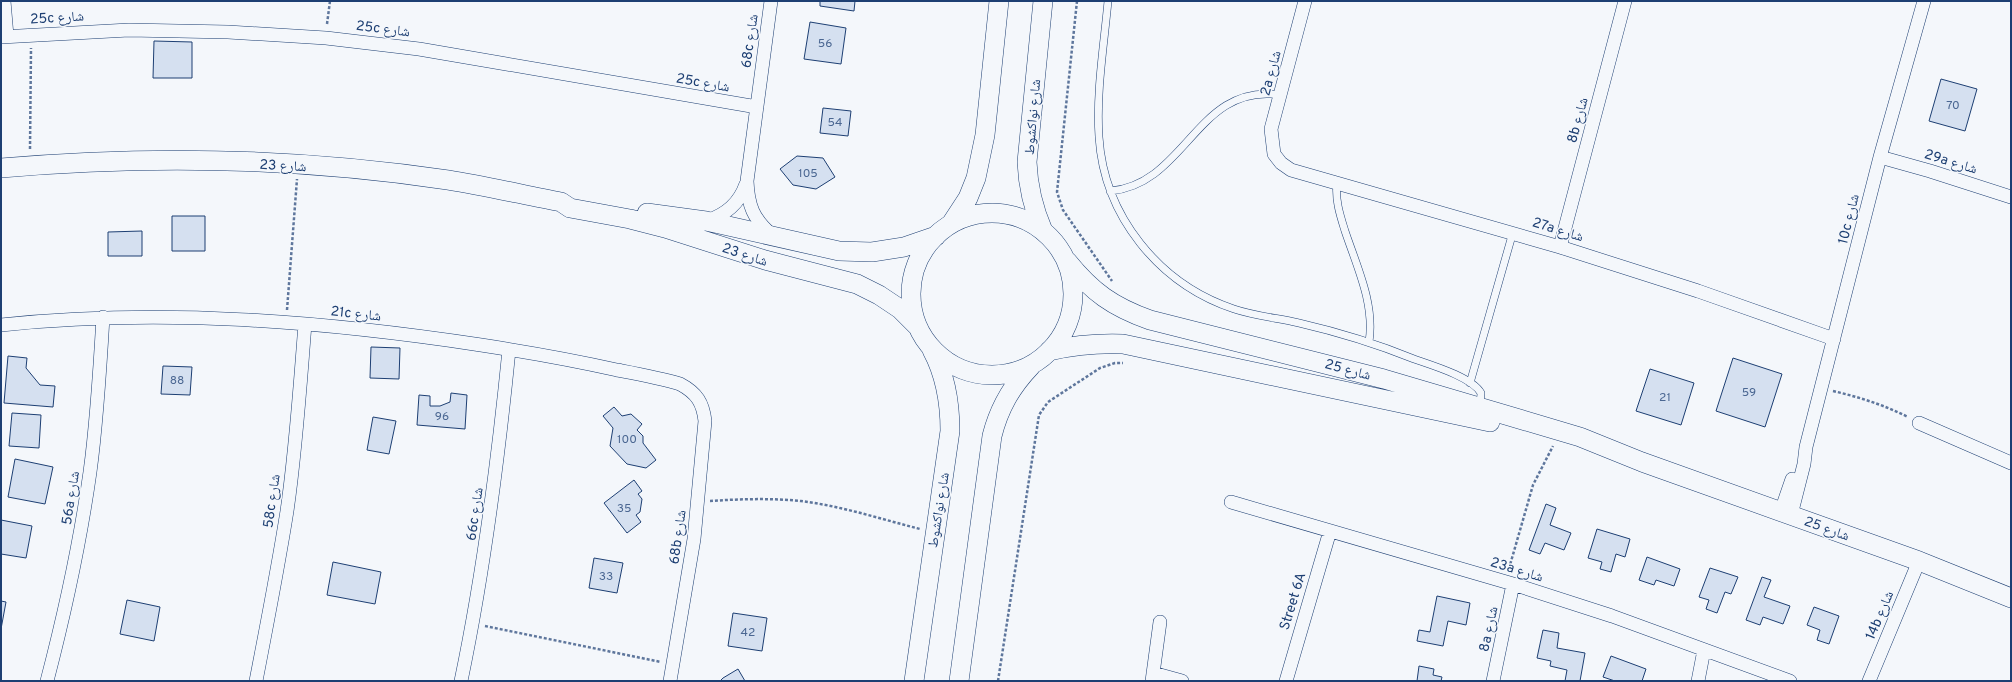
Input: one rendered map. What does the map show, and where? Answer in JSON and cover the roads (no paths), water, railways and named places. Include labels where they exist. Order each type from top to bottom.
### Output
[{"type":"street","points":[[4,1],[4,37]]},
{"type":"street","name":"68c شارع","points":[[771,1],[747,181],[748,197],[753,213],[762,226],[775,237]]},
{"type":"street","points":[[951,224],[968,198],[981,157],[985,135],[999,1]]},
{"type":"street","name":"شارع نواكشوط","points":[[1043,1],[1028,162],[1030,194],[1043,231]]},
{"type":"street","name":"2a شارع","points":[[1274,154],[1271,129],[1305,1]]},
{"type":"street","name":"8b شارع","points":[[1560,246],[1625,1]]},
{"type":"street","name":"10c شارع","points":[[1786,513],[1804,464],[1806,447],[1880,157],[1924,1]]},
{"type":"street","name":"25c شارع","points":[[4,37],[31,34],[129,30],[228,32],[326,38],[427,50],[757,108]]},
{"type":"street","name":"27a شارع","points":[[1274,154],[1281,163],[1291,170],[1560,246],[1698,291],[1834,338]]},
{"type":"street","name":"29a شارع","points":[[1880,157],[2011,197]]},
{"type":"street","name":"شارع 23","points":[[1,168],[164,160],[298,165],[374,171],[449,180],[562,202],[571,200],[706,221],[839,251],[872,252],[904,247],[936,236]]},
{"type":"street","name":"68c شارع","points":[[706,221],[720,216],[733,207],[742,195],[747,181]]},
{"type":"street","name":"شارع 23","points":[[562,202],[570,208],[630,219],[665,228],[765,260],[856,284],[885,298],[918,327]]},
{"type":"street","points":[[959,681],[992,436],[998,416],[1007,396],[1019,378],[1034,363],[1050,352],[1062,336],[1070,318],[1073,300],[1072,280],[1067,261],[1057,245],[1043,231],[1026,220],[1008,215],[988,213],[969,216],[951,224],[936,236],[923,251],[915,269],[911,288],[912,308],[918,327],[928,343],[942,357],[958,368],[977,373],[997,375],[1034,363]]},
{"type":"street","name":"شارع 25","points":[[1067,261],[1083,281],[1103,298],[1126,311],[1150,320],[1295,355],[1580,437],[1642,462],[1919,561],[2011,598]]},
{"type":"street","name":"21c شارع","points":[[1,325],[102,317],[170,316],[286,322],[388,332],[509,350],[669,381],[690,390],[699,398]]},
{"type":"street","name":"56a شارع","points":[[47,681],[62,624],[78,548],[90,472],[98,394],[102,317]]},
{"type":"street","name":"58c شارع","points":[[256,681],[272,603],[287,510],[298,417],[305,324]]},
{"type":"street","name":"شارع نواكشوط","points":[[914,681],[950,431],[950,408],[947,385],[939,363],[928,343]]},
{"type":"street","name":"شارع 25","points":[[1050,352],[1080,345],[1098,343],[1123,344],[1261,375],[1458,414],[1557,440],[1599,453],[1642,462]]},
{"type":"street","name":"66c شارع","points":[[461,681],[473,623],[486,543],[499,448],[509,350]]},
{"type":"street","name":"68b شارع","points":[[670,681],[694,539],[698,501],[705,421],[704,409],[699,398]]},
{"type":"street","points":[[1919,423],[2010,460]]},
{"type":"street","name":"23a شارع","points":[[1231,502],[1514,584],[1612,616],[1790,681]]},
{"type":"street","name":"Street 6A","points":[[1286,681],[1330,531]]},
{"type":"street","name":"14b شارع","points":[[1869,681],[1919,561]]},
{"type":"street","name":"8a شارع","points":[[1493,681],[1514,584]]},
{"type":"street","points":[[1160,622],[1153,677],[1182,681]]},
{"type":"street","points":[[1698,681],[1704,650]]},
{"type":"lane","points":[[1108,1],[1098,118],[1101,155],[1110,191],[1125,223],[1146,251],[1172,276],[1201,295],[1234,309],[1298,322],[1368,342],[1403,354],[1470,383],[1481,393],[1480,407]]},
{"type":"lane","points":[[1110,191],[1120,190],[1139,184],[1157,172],[1226,104],[1252,94],[1280,95]]},
{"type":"lane","points":[[1336,183],[1337,205],[1369,305],[1371,323],[1368,342]]},
{"type":"lane","points":[[1470,383],[1513,232]]}]
